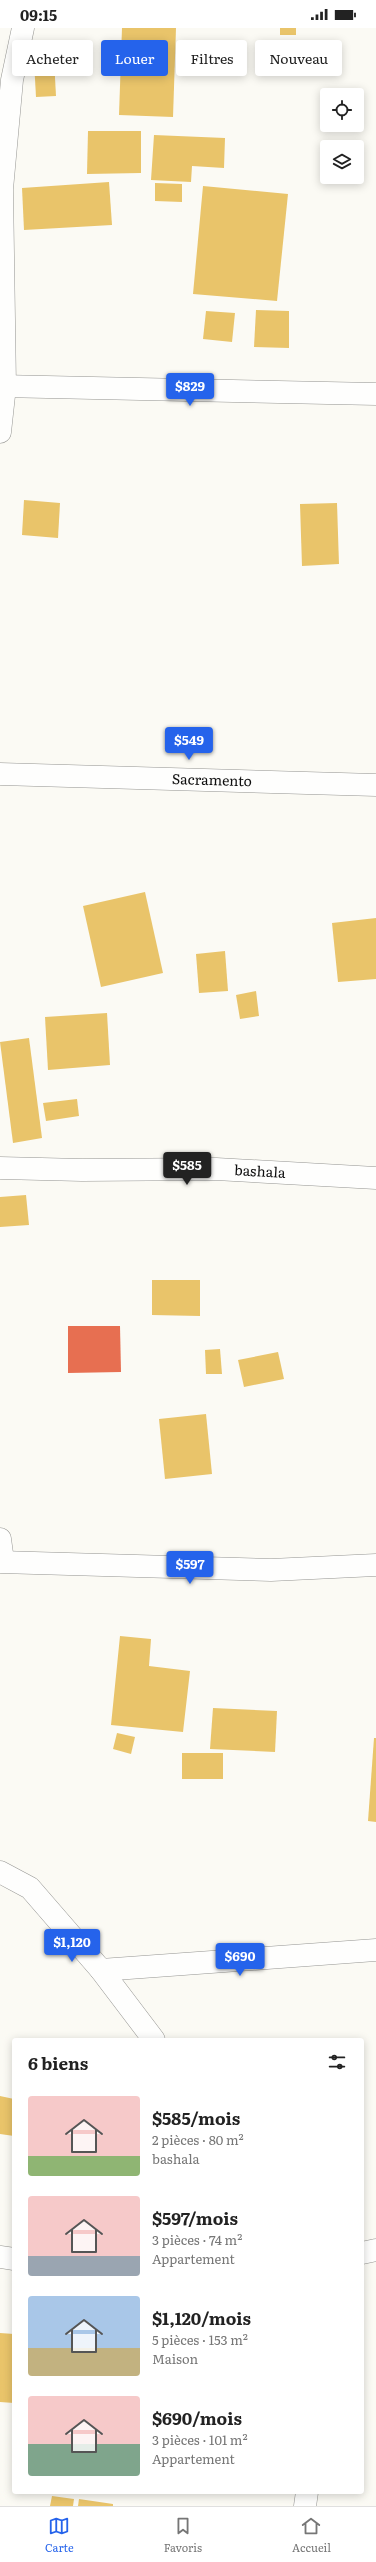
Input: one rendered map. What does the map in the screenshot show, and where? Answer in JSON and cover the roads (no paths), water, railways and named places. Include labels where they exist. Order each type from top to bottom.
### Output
[{"type":"street","points":[[0,432],[3,386],[2,189],[12,80],[23,28]]},
{"type":"street","points":[[3,386],[376,394]]},
{"type":"street","name":"Sacramento","points":[[0,774],[376,785]]},
{"type":"street","name":"bashala","points":[[0,1168],[82,1170],[216,1169],[376,1178]]},
{"type":"street","points":[[0,1539],[2,1562],[271,1570],[376,1565]]},
{"type":"street","points":[[0,1872],[30,1888],[101,1970],[152,2038]]},
{"type":"street","points":[[101,1970],[376,1950]]},
{"type":"street","points":[[364,2252],[376,2250]]},
{"type":"street","points":[[0,2257],[12,2258]]},
{"type":"street","points":[[305,2506],[307,2494]]}]
